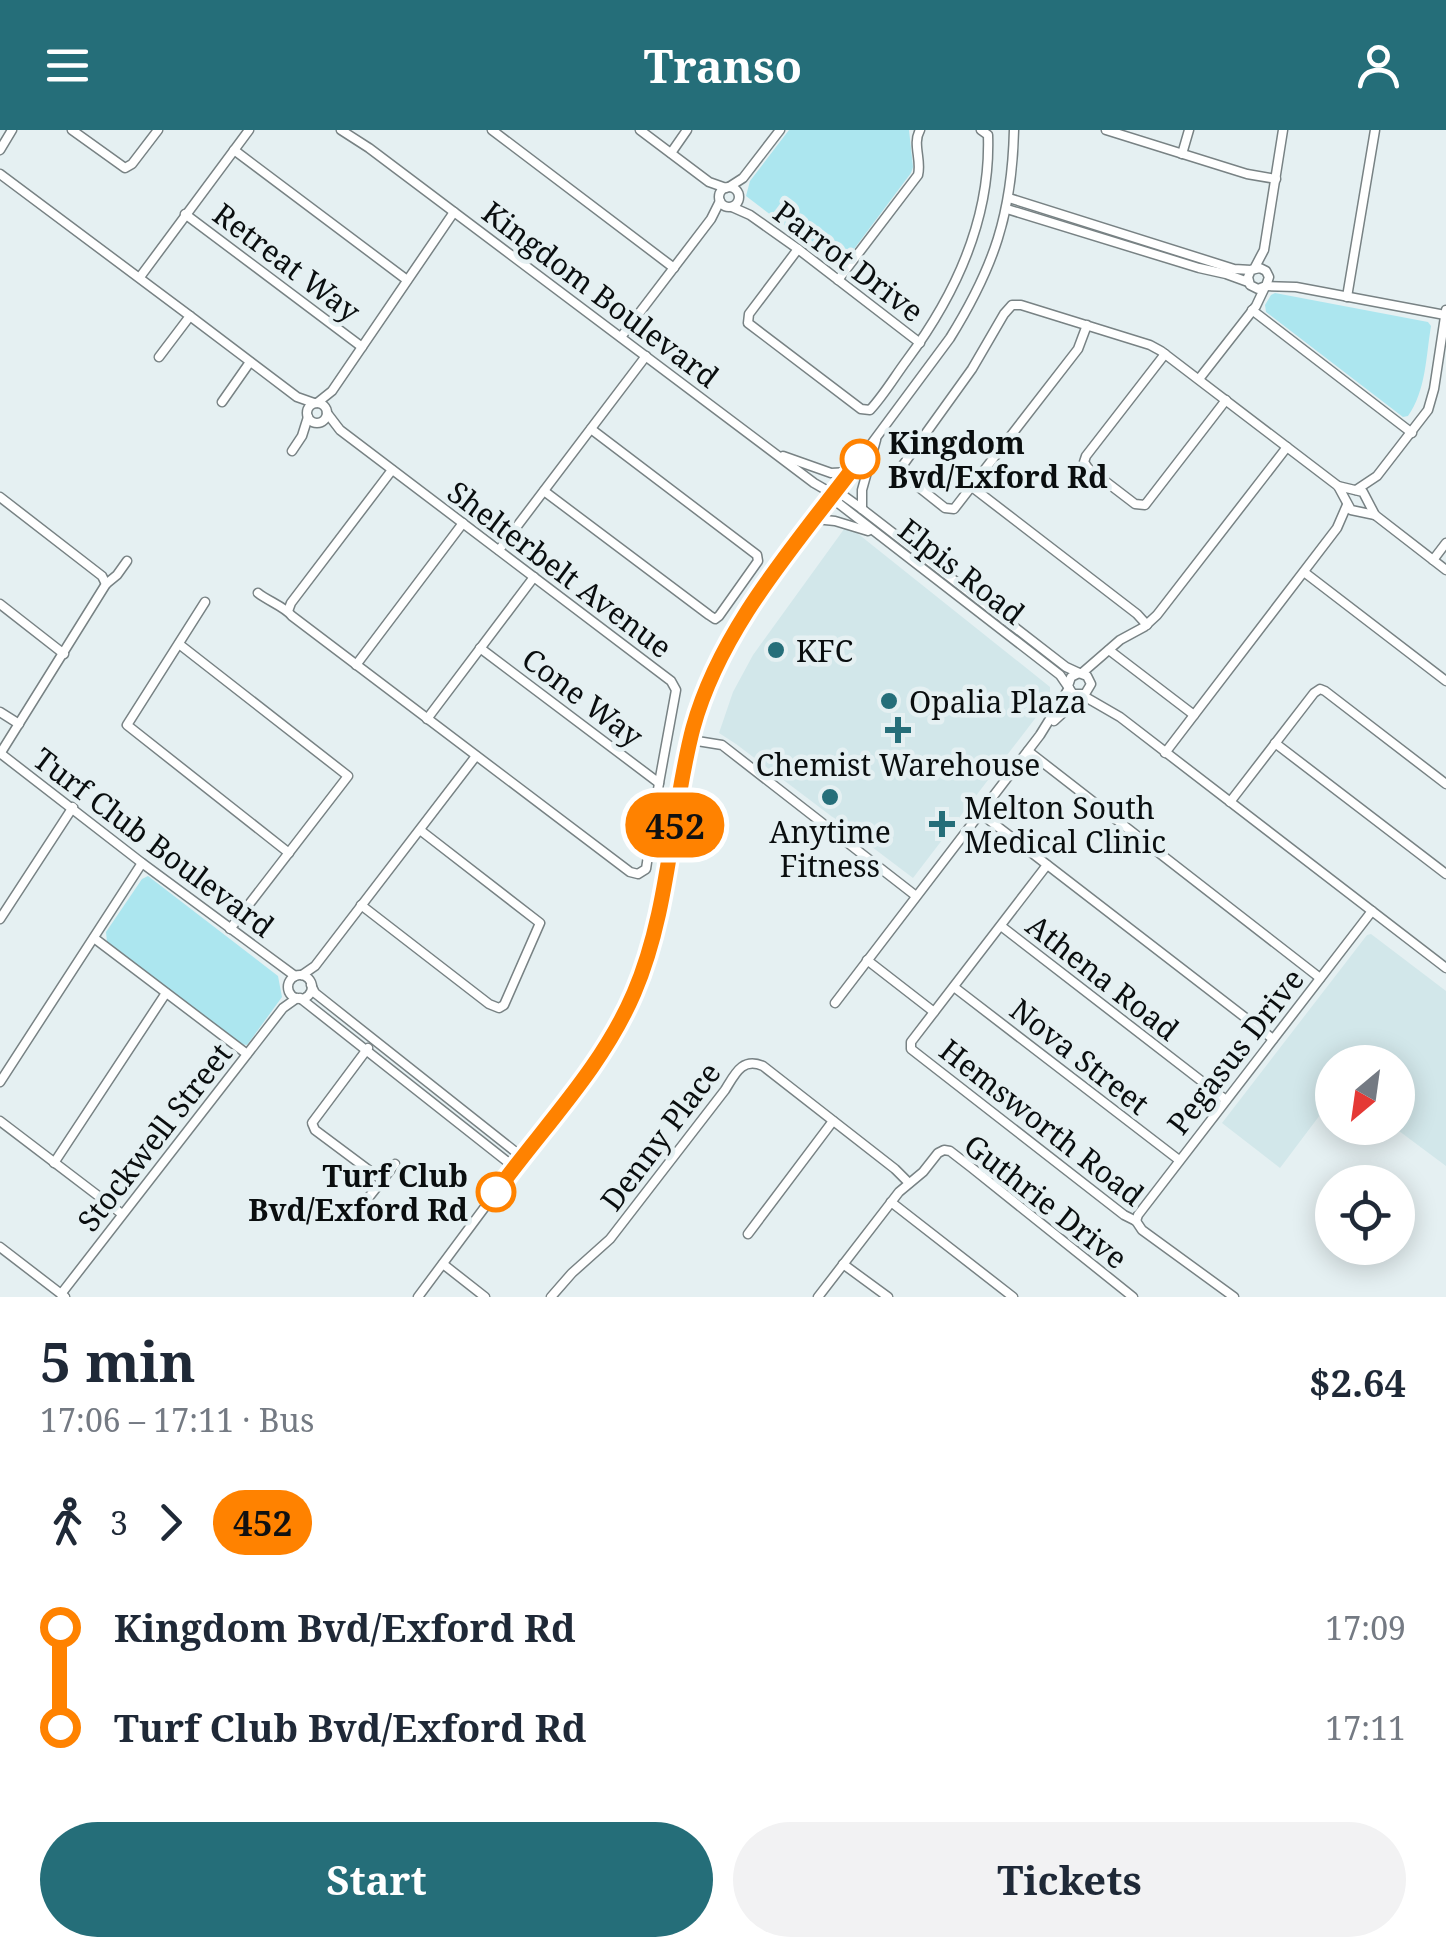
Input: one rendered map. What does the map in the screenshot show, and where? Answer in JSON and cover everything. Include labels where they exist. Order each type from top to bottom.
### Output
[{"type":"street","points":[[0,150],[12,130]]},
{"type":"street","points":[[72,130],[125,168],[158,130]]},
{"type":"street","points":[[140,276],[249,130]]},
{"type":"street","name":"Kingdom Boulevard","points":[[341,130],[833,494]]},
{"type":"street","points":[[492,130],[674,268]]},
{"type":"street","points":[[504,139],[511,130]]},
{"type":"street","points":[[640,130],[709,182],[731,207]]},
{"type":"street","points":[[671,153],[687,130]]},
{"type":"street","points":[[711,218],[737,203],[744,178],[780,130]]},
{"type":"street","points":[[838,280],[918,175],[916,138],[920,130]]},
{"type":"street","points":[[798,249],[747,320],[864,411],[873,407],[920,343],[956,284],[976,229],[986,184],[988,135],[981,130]]},
{"type":"street","points":[[418,1297],[614,1034],[652,945],[690,740],[705,693],[740,622],[950,338],[968,308],[992,257],[1010,198],[1014,130]]},
{"type":"street","points":[[1106,130],[1247,174],[1276,179]]},
{"type":"street","points":[[1182,154],[1189,130]]},
{"type":"street","points":[[1198,380],[1260,299],[1269,280],[1264,250],[1284,130]]},
{"type":"street","points":[[1347,297],[1375,130]]},
{"type":"street","points":[[234,150],[408,280]]},
{"type":"street","points":[[0,174],[296,397],[313,422],[319,423]]},
{"type":"street","points":[[621,337],[711,218],[721,191],[744,178]]},
{"type":"street","points":[[709,182],[735,189],[739,196]]},
{"type":"street","name":"Parrot Drive","points":[[739,196],[750,215]]},
{"type":"street","points":[[1010,198],[1218,264],[1260,268],[1296,287]]},
{"type":"street","name":"Parrot Drive","points":[[731,207],[750,215],[798,249],[920,343]]},
{"type":"street","points":[[1007,209],[1226,274],[1258,289],[1296,287],[1446,313],[1444,344],[1430,403],[1412,433],[1377,476],[1364,506],[1337,528],[1164,753]]},
{"type":"street","points":[[292,451],[302,436],[310,406],[332,391],[454,212]]},
{"type":"street","name":"Retreat Way","points":[[186,214],[362,347]]},
{"type":"street","points":[[1264,250],[1248,277],[1252,310],[1412,433]]},
{"type":"street","points":[[1087,325],[1078,349],[957,506],[948,510],[904,476],[901,468],[972,369],[1004,314],[1012,305],[1021,304],[1150,345],[1165,354],[1338,486],[1363,492],[1364,506],[1446,570]]},
{"type":"street","points":[[159,357],[190,316]]},
{"type":"street","points":[[1165,354],[1085,459],[1088,468],[1135,504],[1145,506],[1226,400]]},
{"type":"street","points":[[499,550],[646,356]]},
{"type":"street","points":[[222,402],[250,362]]},
{"type":"street","points":[[302,436],[325,419],[332,391]]},
{"type":"street","points":[[296,397],[316,403],[327,412]]},
{"type":"street","name":"Shelterbelt Avenue","points":[[327,412],[340,430],[676,690],[646,869],[638,874],[630,872],[476,756]]},
{"type":"street","name":"Shelterbelt Avenue","points":[[319,423],[340,430]]},
{"type":"street","points":[[544,491],[714,619],[758,561],[754,552],[591,429]]},
{"type":"street","points":[[862,509],[862,490],[877,436]]},
{"type":"street","points":[[1040,736],[1070,678],[1147,625],[1162,610],[1287,447]]},
{"type":"street","points":[[774,453],[831,473],[850,472]]},
{"type":"street","points":[[288,611],[392,470]]},
{"type":"street","points":[[1337,528],[1355,491],[1377,476]]},
{"type":"street","points":[[1338,486],[1351,510],[1364,506]]},
{"type":"street","points":[[972,487],[1147,625]]},
{"type":"street","name":"Elpis Road","points":[[833,494],[844,496],[862,509],[1066,667],[1080,673]]},
{"type":"street","name":"Elpis Road","points":[[833,494],[838,504],[1060,675],[1068,687]]},
{"type":"street","points":[[0,497],[102,576],[106,584]]},
{"type":"street","points":[[815,518],[878,534]]},
{"type":"street","points":[[356,665],[463,523]]},
{"type":"street","points":[[1433,560],[1446,543]]},
{"type":"street","points":[[0,753],[106,584],[127,561]]},
{"type":"street","points":[[1304,572],[1446,682]]},
{"type":"street","points":[[426,719],[534,577]]},
{"type":"street","points":[[258,593],[288,611],[476,756]]},
{"type":"street","points":[[206,602],[126,725],[289,853]]},
{"type":"street","points":[[0,604],[64,654]]},
{"type":"street","points":[[179,644],[348,776],[230,929]]},
{"type":"street","name":"Cone Way","points":[[480,648],[659,783]]},
{"type":"street","points":[[1106,653],[1194,716]]},
{"type":"street","points":[[835,1003],[1040,736],[1089,690],[1106,653]]},
{"type":"street","points":[[1080,673],[1108,708]]},
{"type":"street","points":[[1068,687],[1073,694],[1108,708],[1372,911],[1440,958],[1446,968]]},
{"type":"street","points":[[1230,802],[1320,689],[1446,784]]},
{"type":"street","points":[[0,712],[19,724]]},
{"type":"street","points":[[690,740],[722,745],[916,896]]},
{"type":"street","points":[[1275,743],[1446,874]]},
{"type":"street","points":[[1028,751],[1320,978]]},
{"type":"street","name":"Turf Club Boulevard","points":[[0,753],[522,1157]]},
{"type":"street","name":"Stockwell Street","points":[[63,1296],[122,1214],[284,1008],[299,982],[476,756]]},
{"type":"street","points":[[0,919],[73,807]]},
{"type":"street","points":[[980,813],[1273,1039]]},
{"type":"street","points":[[362,905],[488,1004],[499,1008],[504,1004],[540,923],[420,830]]},
{"type":"street","points":[[0,1082],[142,863]]},
{"type":"street","name":"Hemsworth Road","points":[[1047,865],[911,1042],[911,1049],[1234,1297]]},
{"type":"street","name":"Pegasus Drive","points":[[1136,1220],[1372,911]]},
{"type":"street","name":"Athena Road","points":[[1000,926],[1226,1100]]},
{"type":"street","points":[[94,938],[247,1054]]},
{"type":"street","points":[[867,960],[934,1012]]},
{"type":"street","points":[[299,982],[298,998],[514,1167]]},
{"type":"street","name":"Stockwell Street","points":[[284,1008],[307,996],[299,982]]},
{"type":"street","name":"Nova Street","points":[[954,986],[1180,1160]]},
{"type":"street","points":[[54,1163],[166,992]]},
{"type":"street","points":[[374,1040],[312,1123],[315,1130],[382,1180]]},
{"type":"street","name":"Denny Place","points":[[551,1297],[610,1238],[741,1066],[752,1062],[764,1066],[909,1183]]},
{"type":"street","points":[[748,1234],[832,1120]]},
{"type":"street","points":[[0,1121],[122,1214]]},
{"type":"street","name":"Guthrie Drive","points":[[818,1297],[890,1202],[941,1150],[950,1152],[1133,1297]]},
{"type":"street","points":[[369,1197],[396,1164]]},
{"type":"street","points":[[890,1202],[1014,1297]]},
{"type":"street","points":[[0,1248],[63,1296]]},
{"type":"street","points":[[443,1264],[486,1297]]},
{"type":"street","points":[[844,1264],[888,1297]]},
{"type":"shaded area","points":[[789,130],[909,130],[911,173],[842,265],[837,265],[841,259],[836,255],[831,261],[746,196],[750,181]]},
{"type":"shaded area","points":[[1275,293],[1428,322],[1431,326],[1424,373],[1408,416],[1403,417],[1266,312],[1265,305]]},
{"type":"shaded area","name":"Opalia Plaza","points":[[847,525],[1050,687],[1050,699],[913,878],[719,733],[733,692],[753,655]]},
{"type":"shaded area","points":[[148,876],[278,976],[282,997],[247,1045],[239,1044],[107,942],[106,932]]},
{"type":"shaded area","points":[[1371,934],[1446,991],[1446,1166],[1415,1143],[1415,1045],[1315,1045],[1315,1122],[1280,1168],[1222,1123]]},
{"type":"bus line","name":"452","points":[[496,1192],[570,1098],[626,1012],[652,945],[687,757],[705,693],[740,622],[860,459]]},
{"type":"place","name":"Kingdom Bvd/Exford Rd","points":[[860,459]]},
{"type":"place","name":"KFC","points":[[776,650]]},
{"type":"place","name":"Opalia Plaza","points":[[889,701]]},
{"type":"place","name":"Chemist Warehouse","points":[[898,730]]},
{"type":"place","name":"Anytime Fitness","points":[[830,797]]},
{"type":"place","name":"Melton South Medical Clinic","points":[[942,824]]},
{"type":"place","name":"Turf Club Bvd/Exford Rd","points":[[496,1192]]}]
